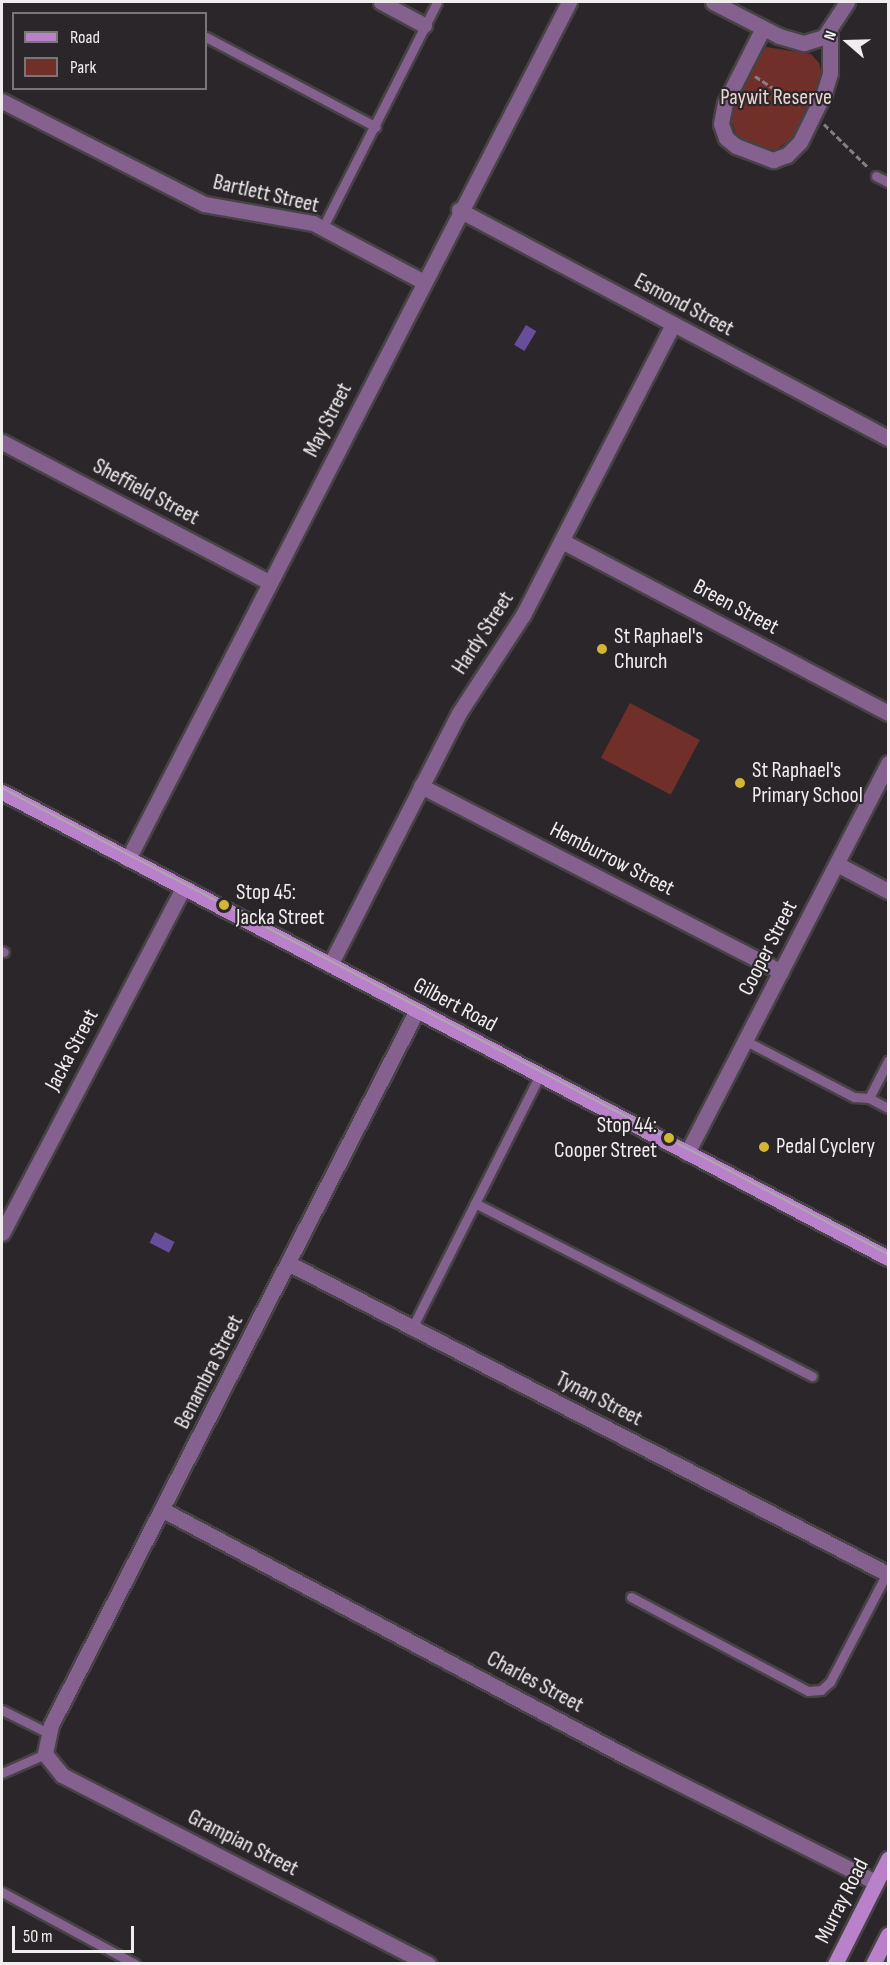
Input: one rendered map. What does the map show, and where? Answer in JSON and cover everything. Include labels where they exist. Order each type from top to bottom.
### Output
[{"type":"street","points":[[381,2],[424,25]]},
{"type":"street","name":"May Street","points":[[128,859],[459,210],[569,2]]},
{"type":"street","points":[[712,2],[763,28],[804,43],[818,40],[830,31],[847,2]]},
{"type":"street","points":[[763,28],[721,117],[723,132],[736,146],[766,159],[781,158],[800,142],[814,115],[830,73],[830,31]]},
{"type":"street","name":"Bartlett Street","points":[[2,101],[204,204],[313,223],[424,282]]},
{"type":"street","name":"Esmond Street","points":[[459,210],[888,438]]},
{"type":"street","name":"Hardy Street","points":[[330,965],[459,713],[482,673],[506,644],[562,541],[673,325]]},
{"type":"street","name":"Sheffield Street","points":[[2,442],[269,582]]},
{"type":"street","name":"Breen Street","points":[[562,541],[888,713]]},
{"type":"street","name":"Cooper Street","points":[[687,1153],[888,763]]},
{"type":"street","name":"Hemburrow Street","points":[[421,786],[782,972]]},
{"type":"street","name":"Gilbert Road","points":[[2,792],[888,1258]]},
{"type":"street","points":[[837,864],[888,891]]},
{"type":"street","name":"Jacka Street","points":[[2,1233],[183,888]]},
{"type":"street","name":"Benambra Street","points":[[45,1754],[48,1733],[417,1010]]},
{"type":"street","name":"Tynan Street","points":[[288,1263],[888,1574]]},
{"type":"street","name":"Charles Street","points":[[163,1510],[631,1759],[882,1886]]},
{"type":"street","name":"Grampian Street","points":[[45,1754],[62,1774],[428,1964]]},
{"type":"street","name":"Murray Road","points":[[835,1964],[882,1886],[888,1859]]},
{"type":"street","points":[[873,1964],[888,1935]]},
{"type":"lane","points":[[322,229],[376,127],[437,2]]},
{"type":"lane","points":[[207,38],[376,127]]},
{"type":"lane","points":[[876,176],[888,182]]},
{"type":"lane","points":[[746,1041],[854,1097],[869,1098],[888,1108]]},
{"type":"lane","points":[[869,1098],[888,1061]]},
{"type":"lane","points":[[412,1328],[540,1075]]},
{"type":"lane","points":[[475,1203],[812,1376]]},
{"type":"lane","points":[[631,1597],[808,1691],[821,1690],[830,1682],[888,1574]]},
{"type":"lane","points":[[2,1710],[48,1733]]},
{"type":"lane","points":[[2,1773],[45,1754]]},
{"type":"lane","points":[[2,1892],[135,1964]]},
{"type":"path","points":[[743,68],[814,115],[876,176]]},
{"type":"green space","name":"Paywit Reserve","points":[[766,47],[811,54],[819,63],[823,77],[795,136],[777,149],[767,150],[739,141],[729,115],[748,72]]},
{"type":"green space","points":[[630,703],[700,740],[671,795],[601,758]]},
{"type":"shaded area","points":[[526,325],[536,331],[524,351],[514,345]]},
{"type":"shaded area","points":[[155,1232],[175,1242],[169,1253],[150,1243]]},
{"type":"tram line","points":[[2,788],[888,1254]]},
{"type":"place","name":"St Raphael's Church","points":[[602,649]]},
{"type":"place","name":"St Raphael's Primary School","points":[[740,783]]},
{"type":"place","name":"Stop 45: Jacka Street","points":[[224,905]]},
{"type":"place","name":"Stop 44: Cooper Street","points":[[669,1138]]},
{"type":"place","name":"Pedal Cyclery","points":[[764,1147]]}]
